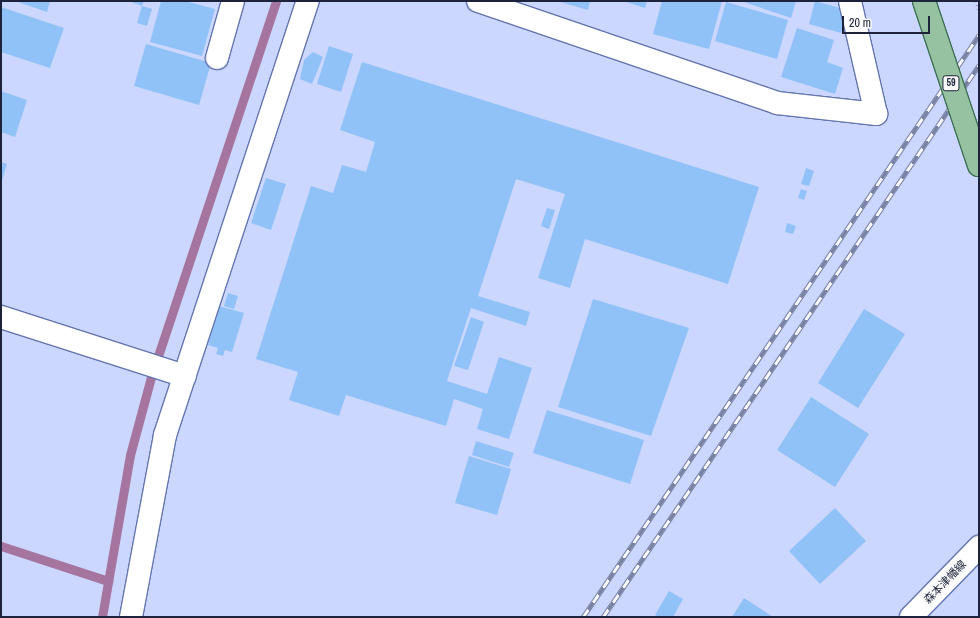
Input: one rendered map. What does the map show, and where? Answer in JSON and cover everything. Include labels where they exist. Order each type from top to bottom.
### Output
[{"type":"main road","name":"59","points":[[924,1],[979,165]]},
{"type":"street","points":[[217,58],[233,1]]},
{"type":"street","points":[[131,617],[177,373],[308,1]]},
{"type":"street","points":[[478,1],[776,103],[876,114],[850,1]]},
{"type":"street","points":[[1,317],[144,364],[177,373]]},
{"type":"street","name":"森本津幡線","points":[[911,617],[979,546]]},
{"type":"path","points":[[976,1],[979,11]]},
{"type":"building","points":[[15,1],[50,1],[47,12]]},
{"type":"building","points":[[129,1],[144,1],[142,6]]},
{"type":"building","points":[[161,1],[185,1],[215,9],[202,56],[150,42]]},
{"type":"building","points":[[557,1],[590,1],[588,10]]},
{"type":"building","points":[[623,1],[647,1],[645,8]]},
{"type":"building","points":[[662,1],[722,1],[709,49],[653,34]]},
{"type":"building","points":[[741,1],[796,1],[791,18]]},
{"type":"building","points":[[815,1],[847,10],[841,33],[809,24]]},
{"type":"building","points":[[726,2],[788,20],[777,59],[715,41]]},
{"type":"building","points":[[142,6],[152,9],[147,26],[137,23]]},
{"type":"building","points":[[1,7],[64,28],[50,68],[1,52]]},
{"type":"building","points":[[797,28],[834,40],[827,62],[843,68],[835,94],[781,77]]},
{"type":"building","points":[[146,44],[211,63],[199,105],[134,86]]},
{"type":"building","points":[[329,46],[353,54],[341,92],[317,84]]},
{"type":"building","points":[[313,52],[323,57],[312,84],[300,79],[304,60]]},
{"type":"building","points":[[362,62],[759,187],[728,284],[585,239],[570,288],[538,278],[565,194],[516,179],[478,296],[530,312],[526,326],[471,308],[447,381],[487,394],[499,357],[532,368],[509,439],[477,429],[483,409],[454,399],[446,426],[346,395],[339,416],[289,400],[298,372],[256,359],[311,186],[333,193],[342,165],[366,172],[375,142],[340,130]]},
{"type":"building","points":[[1,91],[27,100],[15,137],[1,132]]},
{"type":"building","points":[[1,162],[7,164],[1,184]]},
{"type":"building","points":[[806,168],[814,171],[809,186],[801,184]]},
{"type":"building","points":[[266,178],[286,184],[271,230],[251,223]]},
{"type":"building","points":[[801,189],[807,191],[804,200],[798,198]]},
{"type":"building","points":[[547,208],[555,210],[549,229],[541,226]]},
{"type":"building","points":[[787,223],[796,226],[793,234],[785,232]]},
{"type":"building","points":[[228,293],[238,296],[234,309],[224,306]]},
{"type":"building","points":[[593,299],[689,328],[651,436],[558,407]]},
{"type":"building","points":[[219,306],[244,313],[232,352],[225,350],[223,356],[216,354],[218,348],[208,345]]},
{"type":"building","points":[[864,309],[905,334],[858,408],[818,383]]},
{"type":"building","points":[[471,317],[484,322],[468,370],[454,366]]},
{"type":"building","points":[[811,397],[869,434],[835,487],[777,450]]},
{"type":"building","points":[[547,410],[644,440],[630,484],[533,453]]},
{"type":"building","points":[[476,441],[514,453],[509,467],[472,455]]},
{"type":"building","points":[[469,456],[511,469],[497,515],[455,503]]},
{"type":"building","points":[[835,508],[866,541],[820,584],[789,551]]},
{"type":"building","points":[[669,591],[683,599],[673,617],[659,617],[655,615]]},
{"type":"building","points":[[744,598],[773,617],[732,617]]},
{"type":"waterway","points":[[102,617],[130,455],[151,377],[276,1]]},
{"type":"waterway","points":[[1,546],[108,581]]},
{"type":"railway","points":[[583,617],[979,35]]},
{"type":"railway","points":[[603,617],[979,65]]}]
